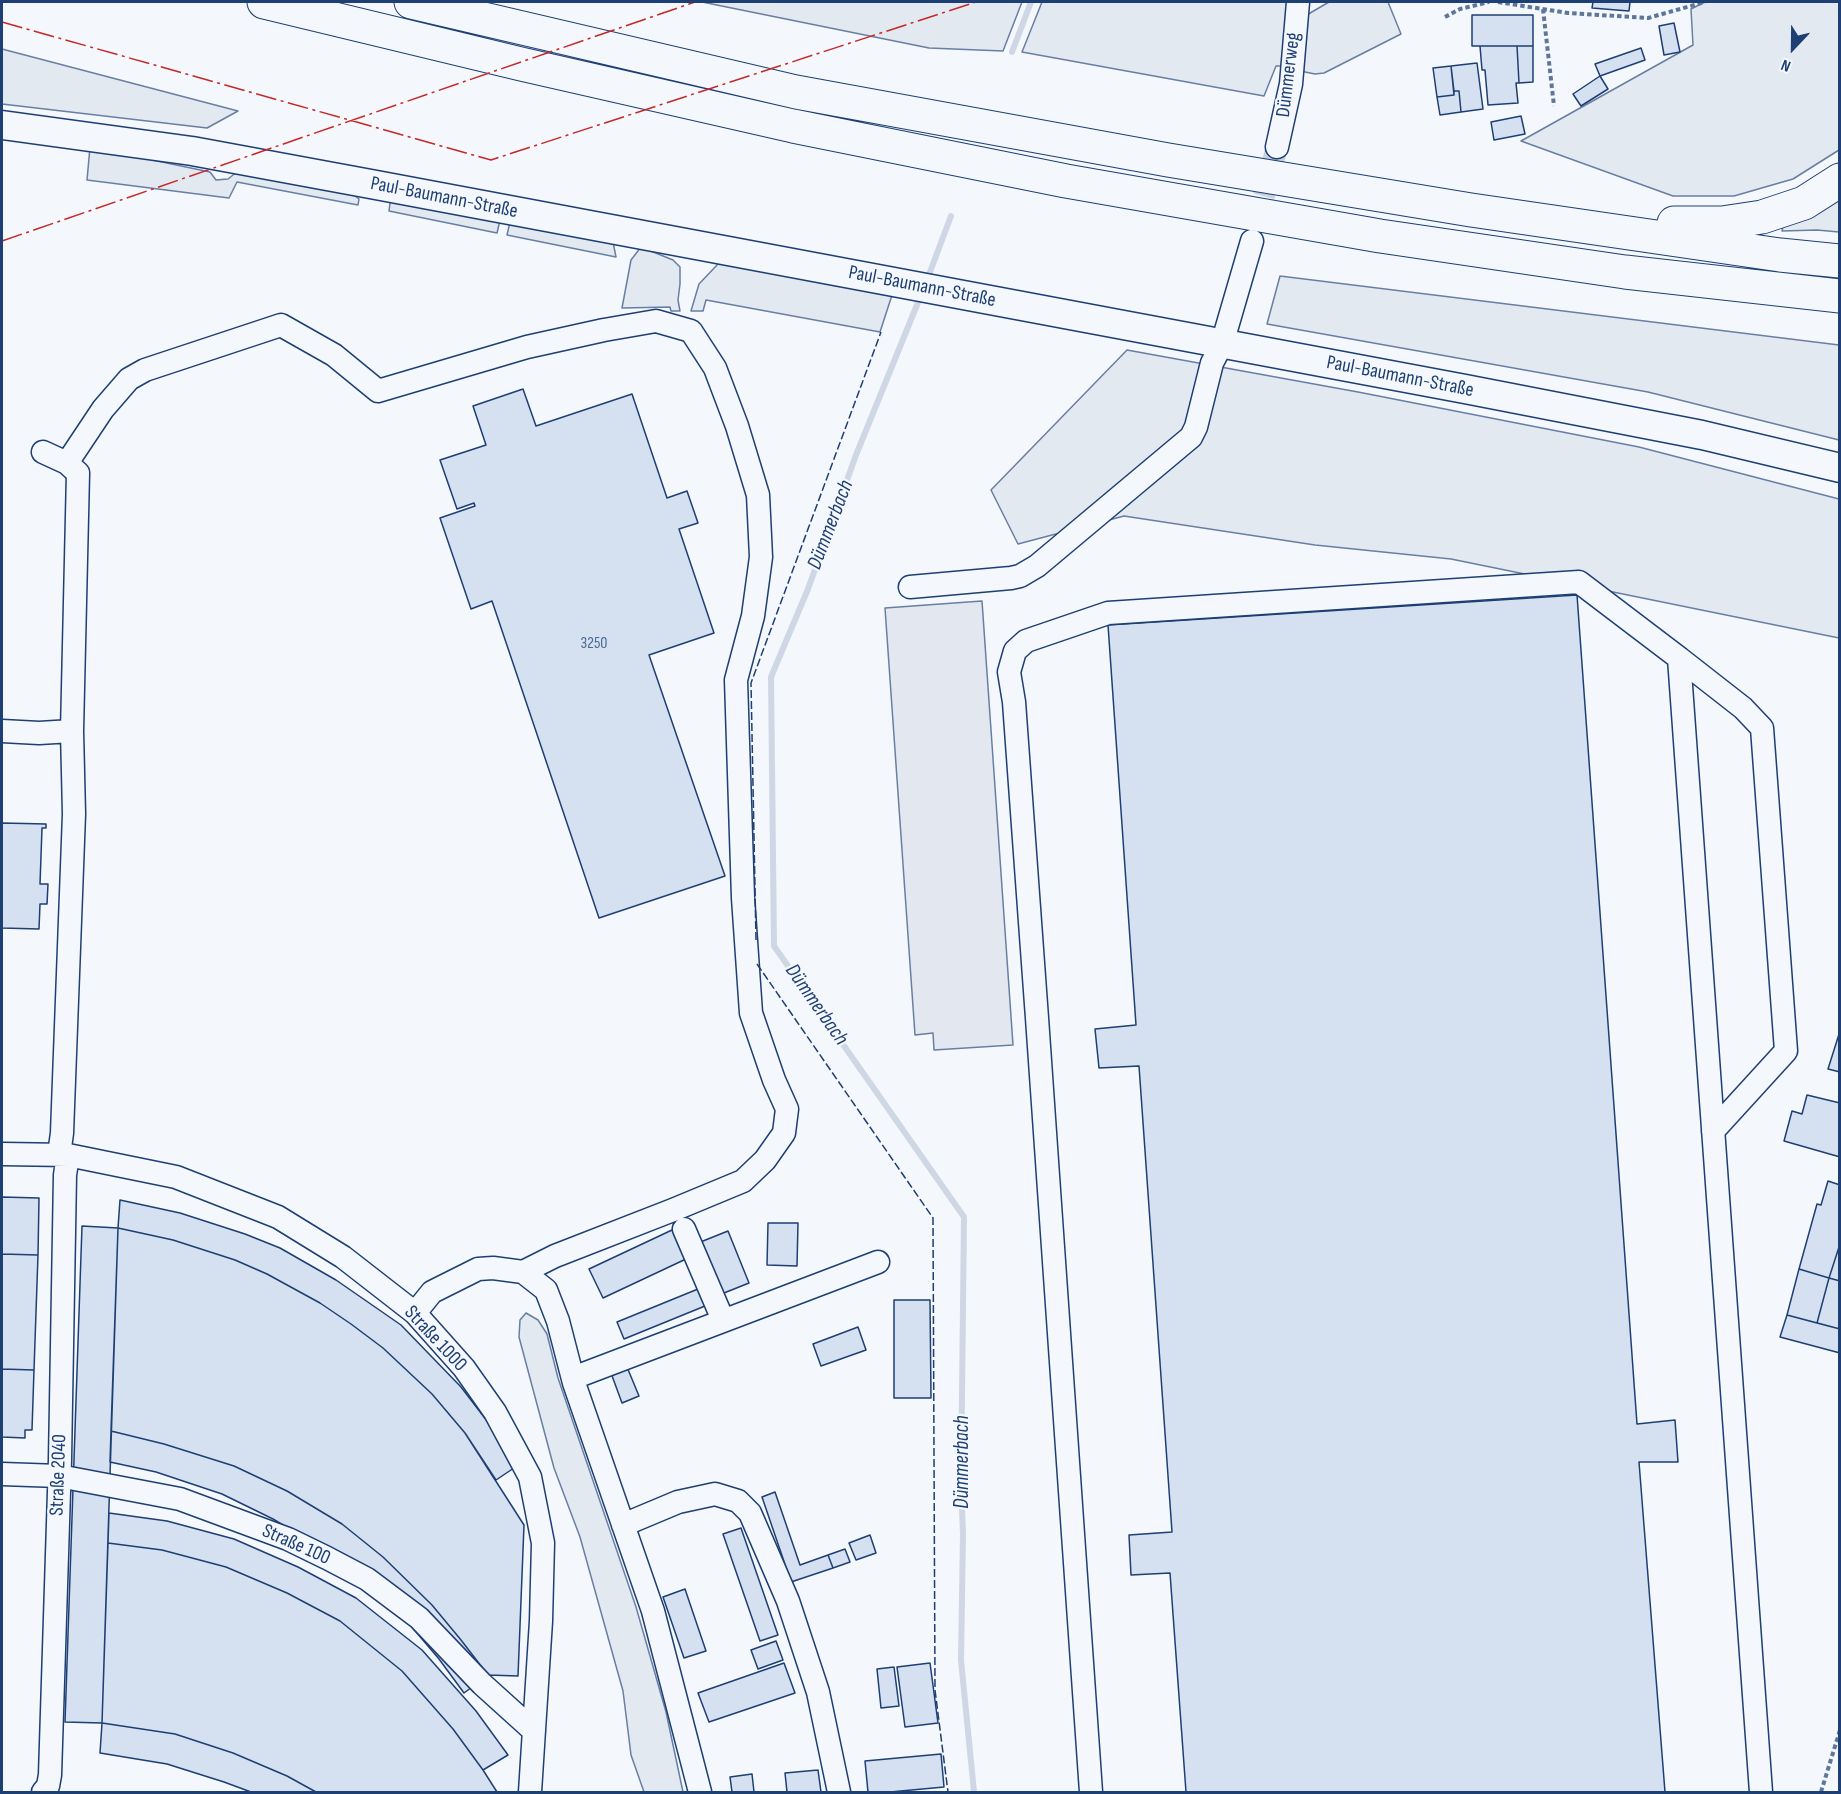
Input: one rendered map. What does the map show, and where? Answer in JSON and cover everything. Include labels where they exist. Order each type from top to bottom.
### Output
[{"type":"highway","points":[[264,2],[499,59],[793,126],[1066,181],[1380,236],[1625,272],[1839,296]]},
{"type":"highway","points":[[411,2],[796,92],[1168,160],[1471,210],[1780,255],[1839,261]]},
{"type":"highway","points":[[1471,210],[1564,211],[1679,223],[1722,223],[1762,217],[1783,211],[1804,203],[1839,180]]},
{"type":"main road","name":"Paul-Baumann-Straße","points":[[2,125],[225,157],[923,287],[1702,435],[1839,468]]},
{"type":"street","name":"Dümmerweg","points":[[1277,147],[1291,84],[1298,2]]},
{"type":"street","points":[[910,587],[1020,576],[1037,566],[1191,437],[1196,427],[1212,363],[1222,344],[1252,241]]},
{"type":"street","points":[[43,452],[67,463],[103,410],[129,379],[145,370],[281,325],[334,355],[378,391],[526,347],[656,321],[691,331],[715,368],[737,426],[758,495],[761,557],[753,616],[736,680],[743,898],[750,1013],[787,1109],[784,1133],[765,1160],[742,1181],[555,1256],[523,1272]]},
{"type":"street","name":"Straße 2040","points":[[43,1792],[48,1786],[50,1775],[65,1175],[62,1133],[74,814],[72,731],[78,473],[67,463]]},
{"type":"street","points":[[1091,1792],[1014,702],[1009,672],[1015,651],[1026,641],[1108,613],[1579,582],[1743,708],[1762,728],[1786,1051],[1713,1131]]},
{"type":"street","points":[[1679,658],[1761,1792]]},
{"type":"street","points":[[2,731],[72,731]]},
{"type":"street","name":"Straße 1000","points":[[2,1154],[64,1155],[176,1177],[278,1217],[343,1257],[416,1313],[464,1368],[495,1412],[530,1477],[543,1543],[542,1621],[530,1792]]},
{"type":"street","points":[[684,1229],[723,1320]]},
{"type":"street","points":[[573,1378],[878,1262]]},
{"type":"street","points":[[416,1313],[432,1292],[478,1269],[493,1268],[523,1272],[546,1290],[558,1321],[573,1378],[652,1611],[700,1792]]},
{"type":"street","name":"Straße 100","points":[[2,1474],[59,1476],[180,1499],[288,1539],[367,1579],[419,1618],[482,1684],[534,1731]]},
{"type":"street","points":[[623,1525],[678,1502],[716,1494],[738,1501],[750,1513],[788,1601],[818,1692],[839,1792]]},
{"type":"path","points":[[1445,17],[1460,9],[1489,2]]},
{"type":"path","points":[[1498,2],[1568,13],[1648,18],[1706,2]]},
{"type":"path","points":[[1543,9],[1554,106]]},
{"type":"path","points":[[1821,1792],[1839,1730]]},
{"type":"shaded area","points":[[702,2],[1022,2],[1003,51],[929,48]]},
{"type":"shaded area","points":[[1042,2],[1288,2],[1283,66],[1276,66],[1264,96],[1022,52]]},
{"type":"shaded area","points":[[1329,2],[1388,2],[1401,34],[1324,73],[1305,72],[1302,69],[1305,16]]},
{"type":"shaded area","points":[[1705,2],[1839,2],[1839,150],[1793,179],[1734,196],[1673,196],[1521,141],[1693,45],[1691,9]]},
{"type":"shaded area","points":[[2,49],[238,111],[207,128],[2,104]]},
{"type":"shaded area","points":[[90,147],[210,172],[216,180],[228,179],[238,171],[349,191],[359,199],[358,205],[237,182],[229,198],[87,180]]},
{"type":"shaded area","points":[[1839,196],[1839,232],[1782,231],[1783,227]]},
{"type":"shaded area","points":[[393,200],[500,220],[497,233],[389,211]]},
{"type":"shaded area","points":[[510,222],[613,242],[616,257],[507,235]]},
{"type":"shaded area","points":[[641,247],[673,260],[680,267],[678,300],[680,311],[671,311],[670,307],[622,308],[631,260]]},
{"type":"shaded area","points":[[739,263],[893,292],[880,332],[706,300],[703,311],[691,311],[699,284],[718,264]]},
{"type":"shaded area","points":[[1280,276],[1839,345],[1839,440],[1648,392],[1267,324]]},
{"type":"shaded area","points":[[1127,350],[1639,447],[1839,499],[1839,638],[1451,559],[1315,545],[1124,516],[1018,544],[991,490]]},
{"type":"shaded area","points":[[982,601],[1013,1045],[934,1050],[933,1033],[915,1035],[885,608]]},
{"type":"shaded area","points":[[526,1313],[538,1320],[547,1334],[558,1378],[636,1607],[666,1712],[683,1792],[644,1792],[631,1755],[623,1691],[580,1537],[554,1468],[519,1337],[520,1320]]},
{"type":"building","points":[[1593,2],[1630,2],[1629,11],[1592,8]]},
{"type":"building","points":[[1472,15],[1533,15],[1533,46],[1472,46]]},
{"type":"building","points":[[1674,23],[1680,52],[1664,55],[1659,26]]},
{"type":"building","points":[[1480,46],[1517,46],[1518,103],[1488,105]]},
{"type":"building","points":[[1517,46],[1533,46],[1533,82],[1519,83]]},
{"type":"building","points":[[1641,48],[1645,60],[1600,76],[1595,64]]},
{"type":"building","points":[[1477,63],[1483,109],[1461,112],[1459,91],[1454,91],[1451,66]]},
{"type":"building","points":[[1451,66],[1454,95],[1437,97],[1433,68]]},
{"type":"building","points":[[1600,76],[1608,89],[1581,106],[1573,94]]},
{"type":"building","points":[[1454,91],[1459,91],[1461,112],[1440,115],[1437,97],[1454,95]]},
{"type":"building","points":[[1521,116],[1525,134],[1494,140],[1491,122]]},
{"type":"building","points":[[523,389],[536,426],[632,394],[667,498],[687,491],[698,523],[679,529],[714,633],[649,655],[725,876],[599,918],[492,601],[471,609],[440,518],[475,506],[474,503],[457,509],[440,460],[486,445],[473,406]]},
{"type":"building","points":[[1577,595],[1637,1424],[1675,1420],[1678,1462],[1639,1462],[1665,1792],[1186,1792],[1170,1573],[1131,1575],[1129,1535],[1172,1532],[1139,1066],[1099,1068],[1095,1029],[1136,1025],[1108,625]]},
{"type":"building","points":[[2,823],[46,824],[46,828],[42,828],[40,884],[48,884],[47,904],[40,904],[39,929],[2,928]]},
{"type":"building","points":[[1840,1031],[1840,1072],[1828,1069]]},
{"type":"building","points":[[1807,1095],[1840,1103],[1840,1157],[1784,1141],[1792,1111],[1802,1114]]},
{"type":"building","points":[[1828,1181],[1840,1185],[1840,1244],[1829,1278],[1799,1269],[1817,1204],[1821,1205]]},
{"type":"building","points":[[2,1197],[39,1198],[38,1255],[2,1254]]},
{"type":"building","points":[[120,1200],[180,1213],[245,1234],[280,1248],[336,1280],[401,1325],[461,1387],[520,1464],[496,1480],[465,1433],[432,1394],[383,1348],[351,1324],[320,1303],[267,1274],[235,1260],[173,1240],[118,1228]]},
{"type":"building","points":[[768,1223],[798,1223],[797,1266],[767,1265]]},
{"type":"building","points":[[82,1226],[118,1228],[102,1723],[65,1722]]},
{"type":"building","points":[[118,1228],[173,1240],[235,1260],[267,1274],[320,1303],[351,1324],[383,1348],[432,1394],[465,1433],[524,1525],[518,1676],[488,1675],[432,1605],[383,1557],[342,1524],[287,1491],[234,1466],[164,1444],[111,1431]]},
{"type":"building","points":[[672,1230],[686,1259],[603,1298],[589,1269]]},
{"type":"building","points":[[728,1231],[749,1283],[719,1295],[698,1243]]},
{"type":"building","points":[[1840,1244],[1840,1281],[1829,1278]]},
{"type":"building","points":[[2,1254],[38,1255],[34,1370],[2,1369]]},
{"type":"building","points":[[1799,1269],[1829,1278],[1817,1323],[1787,1315]]},
{"type":"building","points":[[1829,1278],[1840,1281],[1840,1329],[1817,1323]]},
{"type":"building","points":[[698,1289],[705,1306],[624,1339],[617,1322]]},
{"type":"building","points":[[894,1300],[930,1300],[931,1398],[894,1398]]},
{"type":"building","points":[[1787,1315],[1840,1329],[1840,1353],[1780,1337]]},
{"type":"building","points":[[858,1327],[866,1350],[821,1366],[813,1344]]},
{"type":"building","points":[[627,1367],[639,1396],[622,1403],[611,1373]]},
{"type":"building","points":[[2,1369],[34,1370],[32,1430],[25,1430],[25,1438],[2,1437]]},
{"type":"building","points":[[111,1431],[164,1444],[234,1466],[287,1491],[342,1524],[383,1557],[432,1605],[488,1675],[464,1693],[411,1626],[323,1549],[273,1519],[222,1494],[156,1472],[110,1462]]},
{"type":"building","points":[[775,1492],[800,1565],[828,1555],[833,1568],[791,1582],[762,1497]]},
{"type":"building","points":[[109,1513],[167,1521],[234,1539],[298,1567],[356,1598],[422,1650],[476,1711],[508,1755],[483,1770],[453,1729],[402,1671],[340,1621],[287,1593],[226,1567],[162,1550],[108,1543]]},
{"type":"building","points":[[741,1528],[778,1635],[760,1641],[723,1534]]},
{"type":"building","points":[[870,1535],[876,1553],[856,1560],[849,1543]]},
{"type":"building","points":[[108,1543],[162,1550],[226,1567],[287,1593],[340,1621],[402,1671],[453,1729],[497,1792],[316,1792],[287,1776],[233,1753],[175,1734],[102,1723]]},
{"type":"building","points":[[845,1549],[850,1562],[833,1568],[828,1555]]},
{"type":"building","points":[[685,1589],[706,1651],[684,1658],[663,1597]]},
{"type":"building","points":[[776,1641],[783,1660],[758,1669],[751,1650]]},
{"type":"building","points":[[784,1663],[795,1693],[709,1722],[698,1693]]},
{"type":"building","points":[[930,1663],[938,1723],[905,1727],[897,1667]]},
{"type":"building","points":[[894,1667],[899,1706],[881,1708],[877,1669]]},
{"type":"building","points":[[102,1723],[175,1734],[233,1753],[287,1776],[316,1792],[251,1792],[167,1764],[100,1753]]},
{"type":"building","points":[[941,1754],[944,1787],[868,1792],[865,1761]]},
{"type":"building","points":[[818,1770],[821,1792],[787,1792],[785,1773]]},
{"type":"building","points":[[752,1774],[754,1792],[732,1792],[730,1777]]},
{"type":"waterway","name":"Dümmerbach","points":[[1012,52],[1031,2]]},
{"type":"waterway","name":"Dümmerbach","points":[[927,280],[951,216]]},
{"type":"waterway","name":"Dümmerbach","points":[[921,295],[856,455],[808,589],[771,677],[774,946],[964,1217],[961,1660],[974,1792]]},
{"type":"tunnel","points":[[1255,228],[1277,147]]},
{"type":"fence","points":[[756,940],[751,683],[881,332]]},
{"type":"fence","points":[[757,964],[933,1218],[935,1690],[948,1792]]},
{"type":"power","points":[[2,241],[695,2]]},
{"type":"power","points":[[2,22],[491,160],[976,2]]}]
